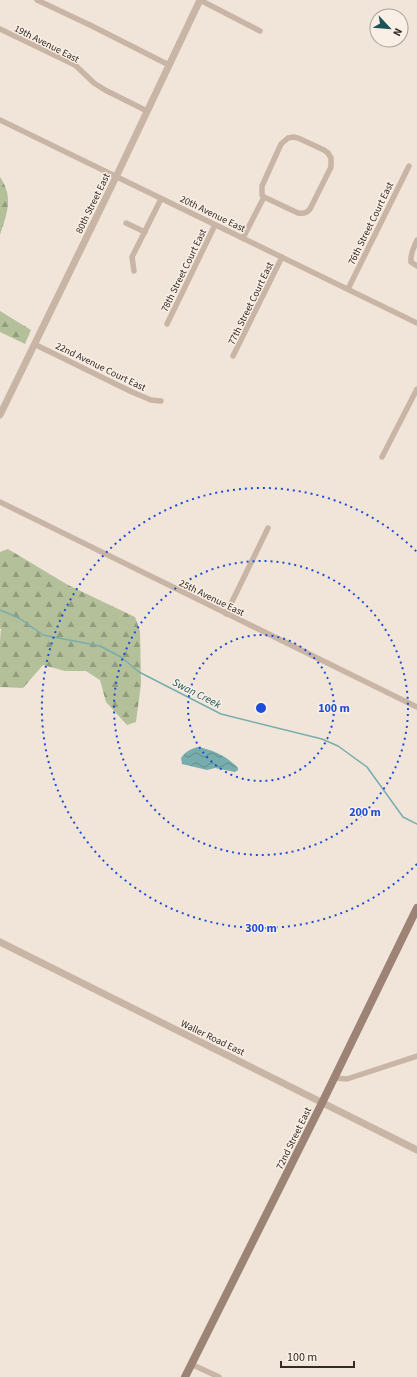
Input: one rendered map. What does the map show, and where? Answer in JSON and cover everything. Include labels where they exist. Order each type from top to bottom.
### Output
[{"type":"main road","name":"72nd Street East","points":[[184,1377],[322,1103],[417,908]]},
{"type":"street","points":[[37,0],[169,65]]},
{"type":"street","points":[[200,0],[260,31]]},
{"type":"street","name":"80th Street East","points":[[0,414],[116,177],[200,0]]},
{"type":"street","name":"19th Avenue East","points":[[0,29],[74,65],[105,90],[147,111]]},
{"type":"street","name":"20th Avenue East","points":[[0,120],[417,324]]},
{"type":"street","points":[[243,238],[264,197],[262,195],[262,190],[264,181],[279,149],[285,141],[291,137],[298,138],[324,150],[330,155],[331,167],[310,209],[303,214],[264,197]]},
{"type":"street","name":"76th Street Court East","points":[[348,289],[409,166]]},
{"type":"street","points":[[134,271],[132,257],[161,199]]},
{"type":"street","points":[[126,223],[145,232]]},
{"type":"street","name":"78th Street Court East","points":[[167,324],[215,225]]},
{"type":"street","points":[[417,240],[410,254],[411,260],[417,266]]},
{"type":"street","name":"77th Street Court East","points":[[233,356],[282,257]]},
{"type":"street","name":"22nd Avenue Court East","points":[[34,344],[132,392],[151,400],[161,401]]},
{"type":"street","points":[[382,458],[417,389]]},
{"type":"street","name":"25th Avenue East","points":[[0,502],[417,707]]},
{"type":"street","points":[[226,614],[268,528]]},
{"type":"street","name":"Waller Road East","points":[[0,942],[417,1150]]},
{"type":"street","points":[[334,1078],[347,1079],[417,1056]]},
{"type":"street","points":[[191,1364],[219,1377]]},
{"type":"green space","points":[[0,177],[7,192],[8,206],[0,235]]},
{"type":"green space","points":[[0,311],[31,330],[25,344],[0,332]]},
{"type":"green space","points":[[8,549],[68,585],[135,617],[140,631],[141,684],[136,722],[127,725],[106,702],[100,680],[86,671],[65,671],[43,665],[23,688],[0,687],[0,552]]},
{"type":"water","points":[[198,747],[224,757],[234,764],[238,770],[235,772],[215,768],[207,770],[182,764],[181,758],[184,754]]},
{"type":"waterway","name":"Swan Creek","points":[[0,610],[19,618],[43,635],[100,646],[121,657],[139,672],[221,714],[322,739],[338,746],[367,767],[403,817],[417,824]]}]
